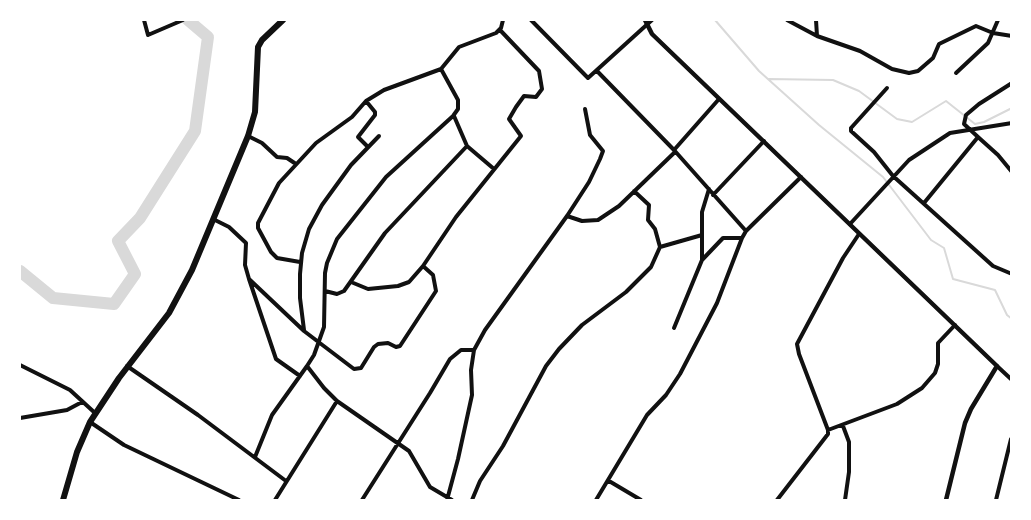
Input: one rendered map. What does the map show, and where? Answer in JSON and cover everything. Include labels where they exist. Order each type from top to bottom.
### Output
[{"type":"highway","points":[[63,501],[73,464],[90,422],[127,366],[177,300],[215,220],[255,112],[258,47],[262,40],[283,20]]},
{"type":"street","points":[[144,20],[148,35],[183,20]]},
{"type":"street","points":[[300,262],[284,261],[270,252],[258,225],[274,190],[321,138],[352,117],[366,101],[384,90],[441,69],[460,46],[486,38],[500,30],[503,20]]},
{"type":"street","points":[[531,20],[586,77],[591,78],[646,22],[652,20]]},
{"type":"street","points":[[787,20],[817,36],[860,51],[892,69],[909,73],[918,71],[933,58],[939,44],[976,26],[993,33],[1011,36]]},
{"type":"street","points":[[816,20],[817,36]]},
{"type":"street","points":[[956,73],[988,43],[998,20]]},
{"type":"street","points":[[646,22],[652,34],[859,234],[956,324],[1011,380]]},
{"type":"street","points":[[351,282],[368,289],[398,286],[409,282],[423,266],[456,217],[522,135],[509,117],[524,96],[534,97],[542,90],[543,81],[539,71],[500,30]]},
{"type":"street","points":[[255,457],[272,415],[307,366],[319,343],[324,327],[327,263],[343,230],[386,177],[458,109],[458,100],[441,69]]},
{"type":"street","points":[[597,71],[674,151],[746,231]]},
{"type":"street","points":[[1011,83],[979,104],[965,116],[964,123],[998,155],[1011,172]]},
{"type":"street","points":[[887,88],[850,129],[874,152],[891,177],[924,203],[993,266],[1011,274]]},
{"type":"street","points":[[567,216],[582,221],[598,220],[619,206],[674,151],[719,99]]},
{"type":"street","points":[[366,101],[375,115],[358,137],[368,147]]},
{"type":"street","points":[[307,366],[337,401],[398,441],[412,455],[430,487],[449,500],[472,395],[471,370],[474,350],[485,330],[567,216],[589,182],[603,151],[590,135],[585,109]]},
{"type":"street","points":[[453,116],[468,146],[494,169]]},
{"type":"street","points":[[850,224],[891,177],[912,157],[950,133],[1011,123]]},
{"type":"street","points":[[248,136],[262,143],[277,157],[287,158],[296,164]]},
{"type":"street","points":[[304,331],[300,298],[300,262],[309,229],[317,213],[351,165],[380,136]]},
{"type":"street","points":[[924,203],[978,137]]},
{"type":"street","points":[[713,195],[764,141]]},
{"type":"street","points":[[325,291],[341,293],[385,233],[468,146]]},
{"type":"street","points":[[596,501],[647,415],[666,395],[680,374],[717,303],[746,231],[801,177]]},
{"type":"street","points":[[702,260],[702,212],[709,189]]},
{"type":"street","points":[[472,501],[480,481],[503,446],[546,366],[559,349],[586,322],[626,292],[651,267],[660,247],[655,229],[648,220],[649,205],[634,191]]},
{"type":"street","points":[[215,220],[229,227],[246,243],[245,265],[276,359],[300,376]]},
{"type":"street","points":[[777,501],[826,437],[828,430],[797,344],[843,258],[859,234]]},
{"type":"street","points":[[660,247],[702,235]]},
{"type":"street","points":[[674,328],[702,260],[723,238],[742,238]]},
{"type":"street","points":[[249,279],[304,331],[356,369],[361,368],[378,344],[388,343],[396,347],[400,346],[436,291],[433,275],[423,266]]},
{"type":"street","points":[[828,430],[897,404],[922,388],[935,373],[938,364],[938,343],[956,324]]},
{"type":"street","points":[[362,501],[450,359],[460,350],[474,350]]},
{"type":"street","points":[[20,365],[70,390],[95,413]]},
{"type":"street","points":[[127,366],[191,410],[286,481]]},
{"type":"street","points":[[946,501],[965,423],[997,366]]},
{"type":"street","points":[[275,501],[337,401]]},
{"type":"street","points":[[20,418],[67,410],[82,402]]},
{"type":"street","points":[[90,422],[124,445],[236,500]]},
{"type":"street","points":[[843,426],[849,442],[849,472],[844,501]]},
{"type":"street","points":[[996,501],[1011,439]]},
{"type":"street","points":[[609,480],[641,501]]},
{"type":"waterway","points":[[20,271],[53,298],[114,304],[135,274],[118,241],[140,218],[195,131],[208,37],[188,20]]},
{"type":"waterway","points":[[715,20],[759,71],[819,125],[883,177],[931,240],[944,248],[953,279],[995,290],[1007,315],[1012,319]]},
{"type":"waterway","points":[[769,79],[833,80],[859,91],[897,119],[912,122],[946,101],[975,124],[1012,108]]}]
